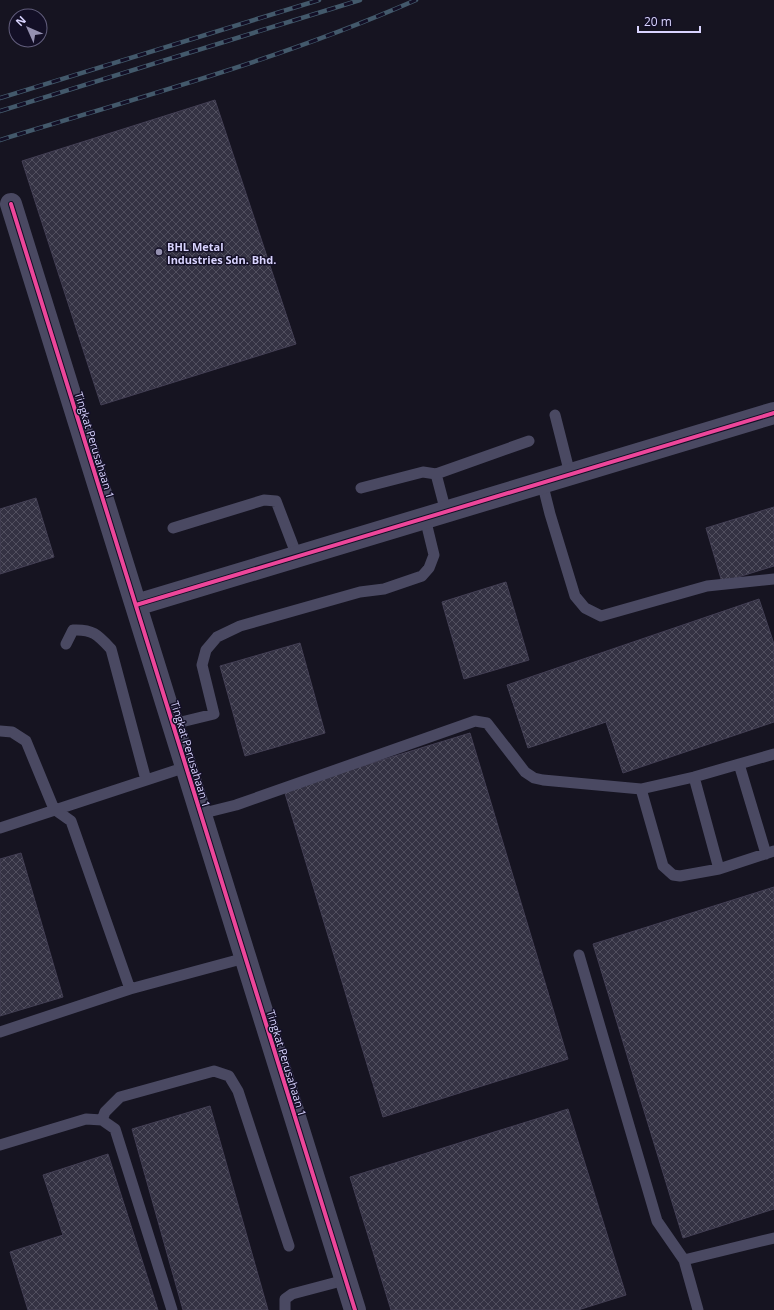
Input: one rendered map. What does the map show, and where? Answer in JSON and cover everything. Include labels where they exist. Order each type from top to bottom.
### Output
[{"type":"street","name":"Tingkat Perusahaan 1","points":[[10,204],[355,1310]]},
{"type":"street","points":[[136,605],[774,413]]},
{"type":"lane","points":[[555,415],[570,474]]},
{"type":"lane","points":[[362,488],[423,472],[436,474],[529,441]]},
{"type":"lane","points":[[173,724],[209,716],[215,713],[202,665],[206,650],[217,637],[240,626],[360,592],[384,589],[422,576],[429,568],[434,555],[436,474]]},
{"type":"lane","points":[[542,482],[550,514],[575,596],[585,608],[600,616],[707,586],[774,579]]},
{"type":"lane","points":[[173,528],[264,500],[276,501],[297,556]]},
{"type":"lane","points":[[66,644],[73,630],[88,629],[100,637],[111,649],[146,780]]},
{"type":"lane","points":[[200,814],[236,805],[475,721],[487,723],[524,772],[534,778],[641,789],[694,777],[774,754]]},
{"type":"lane","points":[[0,731],[12,732],[26,742],[54,809],[71,821],[130,989]]},
{"type":"lane","points":[[641,789],[663,866],[667,872],[680,876],[719,869],[770,852],[739,764]]},
{"type":"lane","points":[[0,828],[54,809],[186,767]]},
{"type":"lane","points":[[694,777],[719,869]]},
{"type":"lane","points":[[579,955],[657,1221],[684,1260],[698,1310]]},
{"type":"lane","points":[[0,1032],[130,989],[245,958]]},
{"type":"lane","points":[[102,1120],[105,1112],[120,1098],[214,1071],[229,1076],[238,1091],[289,1246]]},
{"type":"lane","points":[[0,1145],[86,1119],[102,1120],[114,1129],[172,1310]]},
{"type":"lane","points":[[684,1260],[774,1238]]},
{"type":"lane","points":[[285,1310],[286,1299],[292,1294],[345,1280]]},
{"type":"building","name":"BHL Metal Industries Sdn. Bhd.","points":[[215,100],[296,344],[101,405],[22,161]]},
{"type":"building","points":[[36,498],[54,557],[0,574],[0,509]]},
{"type":"building","points":[[774,507],[774,566],[722,582],[706,528]]},
{"type":"building","points":[[506,582],[529,660],[464,679],[442,602]]},
{"type":"building","points":[[759,599],[774,644],[774,722],[623,773],[606,722],[528,748],[507,685]]},
{"type":"building","points":[[300,643],[325,733],[245,756],[220,666]]},
{"type":"building","points":[[470,733],[568,1059],[383,1117],[284,790]]},
{"type":"building","points":[[21,853],[63,997],[0,1016],[0,859]]},
{"type":"building","points":[[774,887],[774,1209],[683,1238],[593,944]]},
{"type":"building","points":[[210,1106],[268,1310],[183,1310],[132,1129]]},
{"type":"building","points":[[568,1109],[626,1295],[578,1310],[391,1310],[350,1177]]},
{"type":"building","points":[[108,1154],[158,1310],[28,1310],[10,1252],[63,1235],[43,1175]]},
{"type":"railway","points":[[0,98],[319,0]]},
{"type":"railway","points":[[0,111],[360,0]]},
{"type":"railway","points":[[0,140],[262,59],[314,41],[416,0]]},
{"type":"cycle path","points":[[11,204],[355,1310]]},
{"type":"cycle path","points":[[136,605],[774,413]]},
{"type":"place","name":"BHL Metal Industries Sdn. Bhd.","points":[[159,252]]}]
